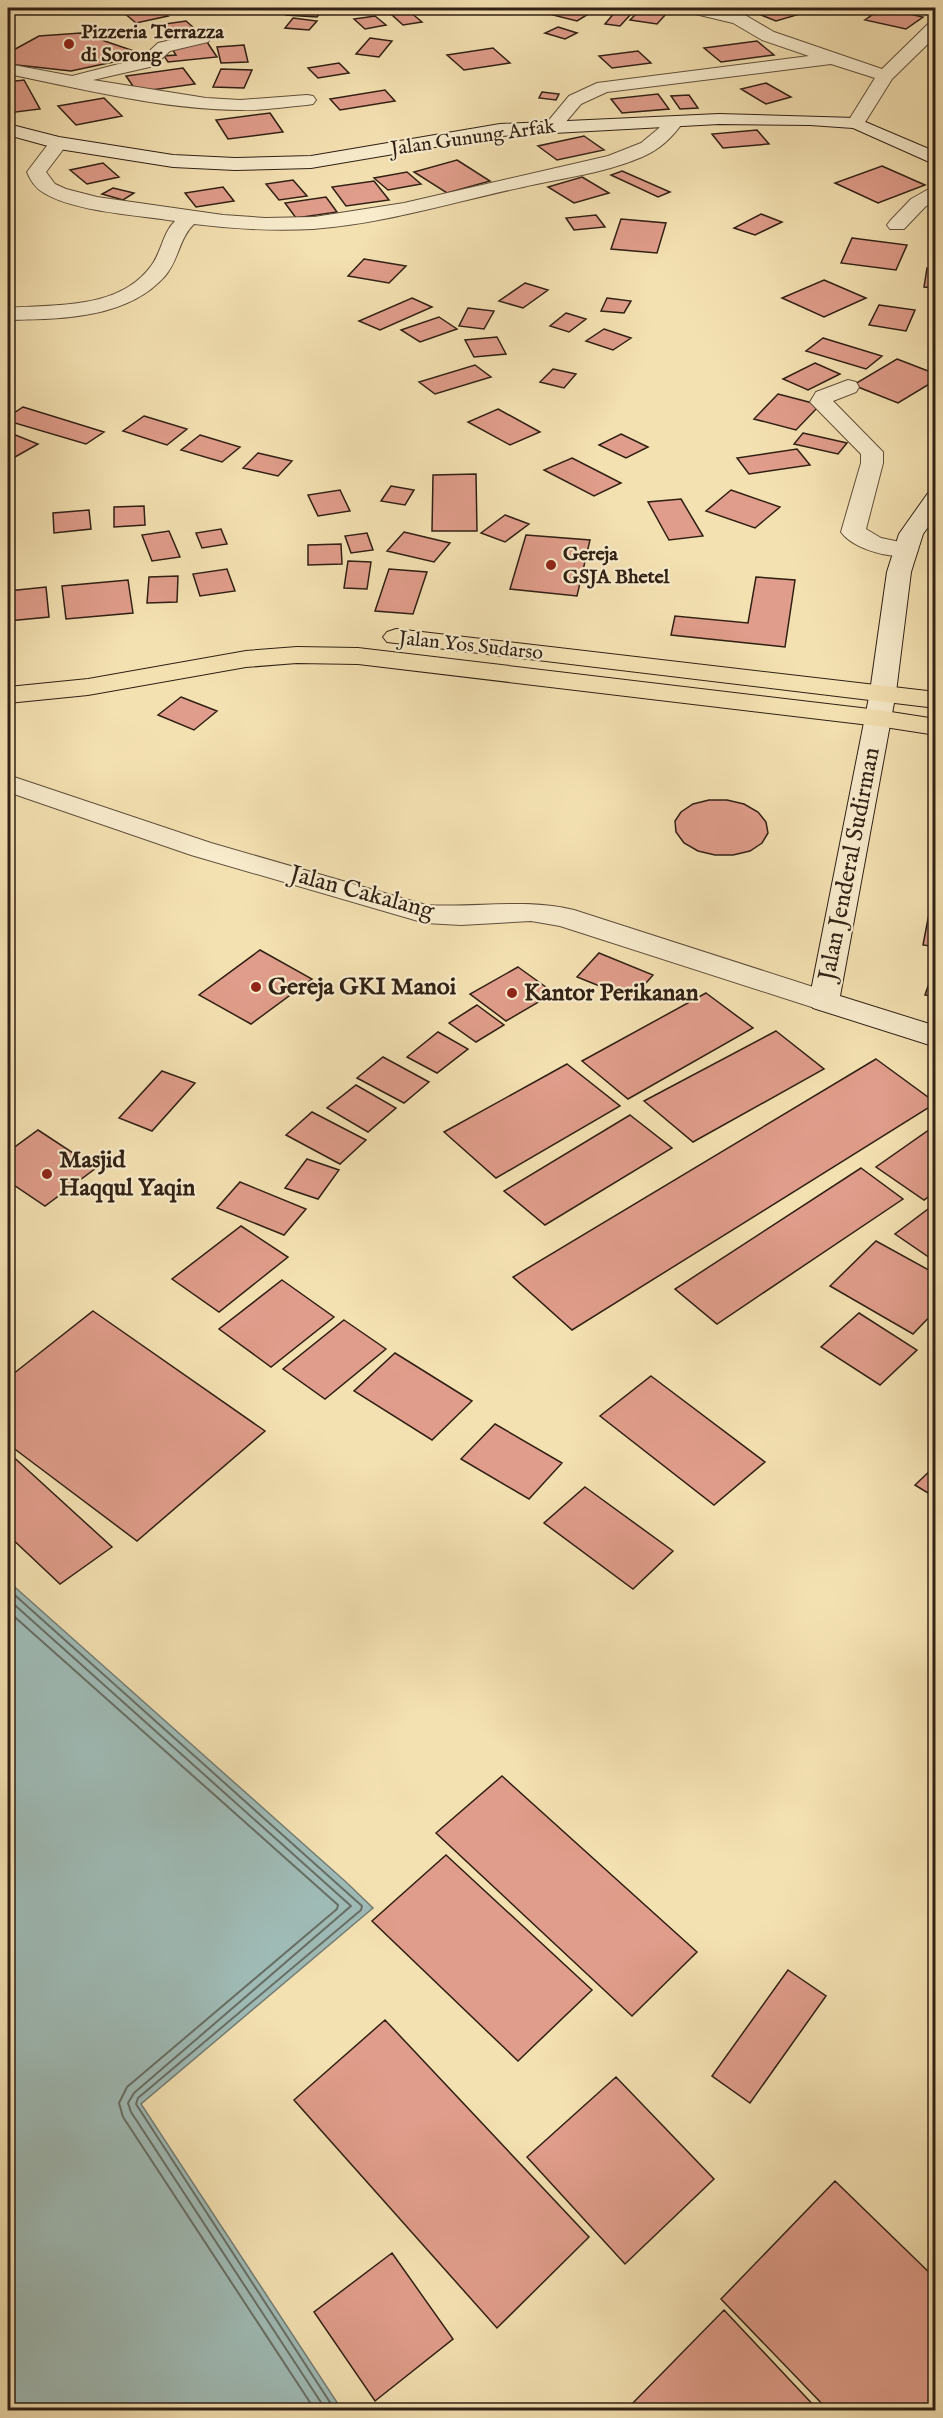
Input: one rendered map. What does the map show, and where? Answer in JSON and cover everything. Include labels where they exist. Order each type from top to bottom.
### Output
[{"type":"highway","name":"Jalan Yos Sudarso","points":[[152,652],[236,639],[304,632],[372,635],[482,646],[790,684],[880,705]]},
{"type":"highway","name":"Jalan Yos Sudarso","points":[[8,695],[88,687],[246,659],[297,655],[358,656],[880,705],[936,700]]},
{"type":"highway","points":[[8,674],[59,669],[118,658]]},
{"type":"highway","points":[[880,705],[936,727]]},
{"type":"street","points":[[693,8],[739,20],[768,36],[885,76]]},
{"type":"street","points":[[856,123],[885,76],[936,26]]},
{"type":"street","points":[[69,81],[148,62],[164,47],[202,38]]},
{"type":"street","points":[[911,48],[936,49]]},
{"type":"street","points":[[553,126],[575,100],[603,87],[830,59]]},
{"type":"street","points":[[8,69],[122,91],[154,94],[310,94]]},
{"type":"street","name":"Jalan Gunung Arfak","points":[[8,130],[59,143],[173,161],[276,164],[311,162],[500,130],[553,126],[768,119],[856,123],[936,159]]},
{"type":"street","points":[[59,143],[36,172],[43,186],[89,202],[189,218],[287,224],[351,218],[446,199],[628,156],[665,135],[674,122]]},
{"type":"street","points":[[897,225],[918,203],[936,191]]},
{"type":"street","points":[[8,314],[65,310],[101,304],[132,294],[159,270],[169,253],[176,232],[189,218]]},
{"type":"street","points":[[848,387],[824,397],[821,402],[872,452],[872,463],[853,532],[874,544],[906,550]]},
{"type":"street","points":[[880,705],[899,572],[911,534],[936,498]]},
{"type":"street","name":"Jalan Jenderal Sudirman","points":[[880,705],[824,1001],[936,1037]]},
{"type":"street","name":"Jalan Cakalang","points":[[8,783],[201,849],[425,914],[461,916],[531,912],[564,917],[824,1001]]},
{"type":"water","points":[[8,1581],[373,1908],[141,2104],[342,2410],[8,2410]]},
{"type":"building","points":[[157,8],[168,16],[136,23],[123,12]]},
{"type":"building","points":[[291,8],[323,10],[317,17],[286,15]]},
{"type":"building","points":[[566,8],[590,13],[577,21],[553,15]]},
{"type":"building","points":[[763,8],[784,8],[800,14],[776,21],[751,11]]},
{"type":"building","points":[[882,8],[923,17],[906,29],[865,20]]},
{"type":"building","points":[[640,10],[666,14],[657,24],[630,20]]},
{"type":"building","points":[[410,12],[422,22],[403,25],[391,14]]},
{"type":"building","points":[[615,12],[631,14],[620,26],[605,24]]},
{"type":"building","points":[[375,16],[386,25],[365,29],[354,19]]},
{"type":"building","points":[[293,18],[317,21],[309,30],[285,28]]},
{"type":"building","points":[[186,21],[194,28],[172,31],[165,24]]},
{"type":"building","points":[[558,27],[577,33],[565,39],[545,33]]},
{"type":"building","name":"Pizzeria Terrazza di Sorong","points":[[81,33],[146,55],[71,71],[8,64],[8,53],[39,36]]},
{"type":"building","points":[[370,38],[392,41],[379,57],[356,54]]},
{"type":"building","points":[[757,41],[774,55],[721,62],[704,48]]},
{"type":"building","points":[[207,42],[217,57],[168,62],[164,56],[176,55],[170,46]]},
{"type":"building","points":[[244,45],[248,62],[221,63],[217,47]]},
{"type":"building","points":[[493,48],[510,63],[464,70],[447,55]]},
{"type":"building","points":[[638,51],[651,63],[612,68],[599,56]]},
{"type":"building","points":[[339,63],[349,73],[318,78],[308,68]]},
{"type":"building","points":[[183,68],[195,84],[137,92],[126,76]]},
{"type":"building","points":[[221,69],[252,70],[244,88],[213,87]]},
{"type":"building","points":[[24,80],[40,109],[8,113],[8,82]]},
{"type":"building","points":[[766,83],[791,97],[766,104],[741,89]]},
{"type":"building","points":[[385,90],[395,101],[340,110],[330,99]]},
{"type":"building","points":[[542,92],[559,94],[556,100],[539,98]]},
{"type":"building","points":[[658,94],[669,109],[622,113],[611,99]]},
{"type":"building","points":[[689,95],[698,108],[680,109],[671,96]]},
{"type":"building","points":[[104,98],[122,116],[76,125],[58,106]]},
{"type":"building","points":[[270,113],[283,132],[228,139],[216,120]]},
{"type":"building","points":[[757,130],[769,144],[723,148],[712,134]]},
{"type":"building","points":[[584,136],[604,150],[557,160],[538,146]]},
{"type":"building","points":[[457,160],[490,181],[447,193],[414,172]]},
{"type":"building","points":[[103,163],[119,177],[87,184],[70,170]]},
{"type":"building","points":[[882,166],[925,185],[878,203],[835,183]]},
{"type":"building","points":[[622,171],[670,192],[658,197],[611,175]]},
{"type":"building","points":[[407,172],[421,184],[388,190],[374,178]]},
{"type":"building","points":[[582,177],[609,193],[574,203],[548,187]]},
{"type":"building","points":[[293,180],[307,196],[279,200],[266,184]]},
{"type":"building","points":[[374,181],[389,200],[346,206],[332,187]]},
{"type":"building","points":[[223,187],[234,201],[196,207],[185,193]]},
{"type":"building","points":[[113,188],[134,193],[123,200],[102,194]]},
{"type":"building","points":[[326,197],[337,212],[296,218],[285,203]]},
{"type":"building","points":[[761,214],[782,222],[755,235],[734,228]]},
{"type":"building","points":[[596,215],[605,227],[574,230],[566,218]]},
{"type":"building","points":[[621,219],[666,223],[657,253],[611,249]]},
{"type":"building","points":[[852,238],[907,245],[896,270],[841,263]]},
{"type":"building","points":[[364,259],[406,266],[389,283],[348,276]]},
{"type":"building","points":[[927,268],[936,269],[936,288],[924,287]]},
{"type":"building","points":[[824,280],[866,298],[824,317],[782,298]]},
{"type":"building","points":[[525,283],[548,290],[523,308],[499,301]]},
{"type":"building","points":[[412,298],[432,307],[380,330],[359,321]]},
{"type":"building","points":[[607,298],[631,301],[624,313],[601,311]]},
{"type":"building","points":[[879,305],[915,310],[906,331],[869,325]]},
{"type":"building","points":[[468,308],[494,311],[484,329],[459,326]]},
{"type":"building","points":[[566,313],[586,319],[569,332],[550,326]]},
{"type":"building","points":[[439,317],[457,329],[420,342],[401,330]]},
{"type":"building","points":[[604,329],[631,338],[613,350],[586,341]]},
{"type":"building","points":[[497,337],[506,354],[474,357],[465,340]]},
{"type":"building","points":[[823,338],[882,356],[866,369],[806,351]]},
{"type":"building","points":[[897,359],[936,374],[936,380],[898,403],[853,385]]},
{"type":"building","points":[[815,363],[840,374],[808,390],[783,379]]},
{"type":"building","points":[[475,365],[491,377],[435,394],[419,382]]},
{"type":"building","points":[[553,369],[576,374],[564,388],[540,382]]},
{"type":"building","points":[[778,394],[820,405],[796,430],[754,419]]},
{"type":"building","points":[[23,407],[104,432],[86,444],[8,421],[8,417]]},
{"type":"building","points":[[498,409],[540,432],[510,445],[468,422]]},
{"type":"building","points":[[144,416],[187,429],[167,445],[123,431]]},
{"type":"building","points":[[8,432],[38,444],[8,461]]},
{"type":"building","points":[[803,433],[847,443],[838,454],[794,444]]},
{"type":"building","points":[[621,434],[648,447],[626,458],[599,445]]},
{"type":"building","points":[[200,435],[240,447],[222,462],[181,450]]},
{"type":"building","points":[[797,449],[810,465],[749,474],[737,458]]},
{"type":"building","points":[[258,453],[292,461],[278,476],[243,468]]},
{"type":"building","points":[[572,458],[621,483],[594,496],[544,470]]},
{"type":"building","points":[[476,474],[477,531],[432,531],[433,475]]},
{"type":"building","points":[[391,486],[414,490],[405,505],[381,501]]},
{"type":"building","points":[[340,490],[350,511],[318,516],[308,495]]},
{"type":"building","points":[[731,490],[780,507],[755,528],[706,511]]},
{"type":"building","points":[[681,499],[703,536],[669,540],[648,502]]},
{"type":"building","points":[[144,506],[145,525],[114,527],[114,507]]},
{"type":"building","points":[[89,510],[91,529],[54,533],[53,513]]},
{"type":"building","points":[[505,515],[529,524],[505,542],[481,533]]},
{"type":"building","points":[[221,529],[227,544],[202,548],[196,533]]},
{"type":"building","points":[[169,531],[180,557],[152,561],[142,535]]},
{"type":"building","points":[[404,532],[450,543],[434,562],[387,551]]},
{"type":"building","points":[[367,533],[373,550],[351,553],[345,536]]},
{"type":"building","name":"Gereja GSJA Bhetel","points":[[526,535],[590,540],[577,596],[510,589]]},
{"type":"building","points":[[341,544],[342,564],[308,565],[308,545]]},
{"type":"building","points":[[348,561],[371,562],[367,589],[344,588]]},
{"type":"building","points":[[227,569],[235,591],[200,596],[193,574]]},
{"type":"building","points":[[389,569],[427,572],[413,614],[375,611]]},
{"type":"building","points":[[178,576],[177,602],[147,603],[149,577]]},
{"type":"building","points":[[756,577],[795,580],[785,647],[671,635],[675,616],[748,623]]},
{"type":"building","points":[[128,580],[133,613],[66,619],[62,586]]},
{"type":"building","points":[[46,587],[49,617],[8,621],[8,591]]},
{"type":"building","points":[[181,697],[217,711],[194,730],[158,715]]},
{"type":"building","points":[[709,800],[727,800],[744,804],[758,812],[766,822],[768,833],[762,843],[750,851],[733,855],[715,855],[698,851],[684,843],[676,832],[675,821],[681,812],[693,804]]},
{"type":"building","points":[[936,877],[936,947],[923,945]]},
{"type":"building","name":"Gereja GKI Manoi","points":[[260,950],[312,979],[251,1024],[199,995]]},
{"type":"building","points":[[599,953],[653,975],[632,999],[577,977]]},
{"type":"building","points":[[936,963],[936,997],[925,995]]},
{"type":"building","name":"Kantor Perikanan","points":[[518,967],[554,993],[506,1021],[470,994]]},
{"type":"building","points":[[706,993],[753,1028],[628,1099],[582,1061]]},
{"type":"building","points":[[477,1005],[504,1025],[476,1042],[449,1023]]},
{"type":"building","points":[[776,1031],[824,1069],[693,1142],[644,1101]]},
{"type":"building","points":[[438,1032],[468,1049],[437,1073],[407,1057]]},
{"type":"building","points":[[383,1057],[429,1082],[404,1103],[357,1078]]},
{"type":"building","points":[[876,1059],[936,1103],[572,1330],[513,1277]]},
{"type":"building","points":[[567,1064],[620,1106],[496,1178],[444,1132]]},
{"type":"building","points":[[162,1071],[195,1083],[152,1131],[119,1118]]},
{"type":"building","points":[[356,1085],[396,1108],[368,1132],[327,1108]]},
{"type":"building","points":[[312,1112],[366,1140],[340,1164],[286,1135]]},
{"type":"building","points":[[630,1115],[672,1148],[545,1225],[504,1191]]},
{"type":"building","points":[[936,1125],[936,1191],[924,1200],[876,1167]]},
{"type":"building","name":"Masjid Haqqul Yaqin","points":[[38,1130],[96,1168],[45,1206],[8,1181],[8,1152]]},
{"type":"building","points":[[307,1159],[339,1170],[318,1199],[285,1188]]},
{"type":"building","points":[[861,1168],[903,1199],[717,1324],[675,1289]]},
{"type":"building","points":[[240,1182],[306,1209],[284,1235],[217,1208]]},
{"type":"building","points":[[936,1203],[936,1262],[895,1234]]},
{"type":"building","points":[[241,1226],[288,1257],[219,1312],[172,1279]]},
{"type":"building","points":[[876,1241],[936,1274],[936,1310],[913,1334],[830,1286]]},
{"type":"building","points":[[282,1280],[334,1317],[271,1367],[219,1329]]},
{"type":"building","points":[[93,1311],[265,1431],[137,1541],[8,1444],[8,1378]]},
{"type":"building","points":[[859,1313],[917,1350],[880,1385],[821,1347]]},
{"type":"building","points":[[344,1320],[386,1349],[325,1399],[283,1369]]},
{"type":"building","points":[[395,1353],[472,1401],[432,1440],[354,1391]]},
{"type":"building","points":[[651,1376],[765,1462],[714,1505],[600,1416]]},
{"type":"building","points":[[495,1424],[562,1463],[529,1499],[461,1459]]},
{"type":"building","points":[[8,1452],[112,1547],[60,1584],[8,1535]]},
{"type":"building","points":[[936,1465],[936,1498],[915,1485]]},
{"type":"building","points":[[585,1487],[673,1551],[633,1589],[544,1523]]},
{"type":"building","points":[[502,1776],[697,1952],[632,2016],[436,1833]]},
{"type":"building","points":[[446,1855],[592,1990],[518,2061],[372,1921]]},
{"type":"building","points":[[788,1970],[826,1996],[750,2103],[712,2076]]},
{"type":"building","points":[[385,2020],[589,2237],[497,2328],[294,2100]]},
{"type":"building","points":[[616,2077],[714,2179],[625,2264],[527,2157]]},
{"type":"building","points":[[835,2181],[936,2279],[936,2410],[828,2410],[721,2299]]},
{"type":"building","points":[[392,2253],[453,2339],[375,2401],[314,2312]]},
{"type":"building","points":[[724,2310],[818,2410],[626,2410]]},
{"type":"place","name":"Pizzeria Terrazza di Sorong","points":[[69,44]]},
{"type":"place","name":"Gereja GSJA Bhetel","points":[[551,565]]},
{"type":"place","name":"Gereja GKI Manoi","points":[[256,987]]},
{"type":"place","name":"Kantor Perikanan","points":[[512,993]]},
{"type":"place","name":"Masjid Haqqul Yaqin","points":[[47,1174]]}]
